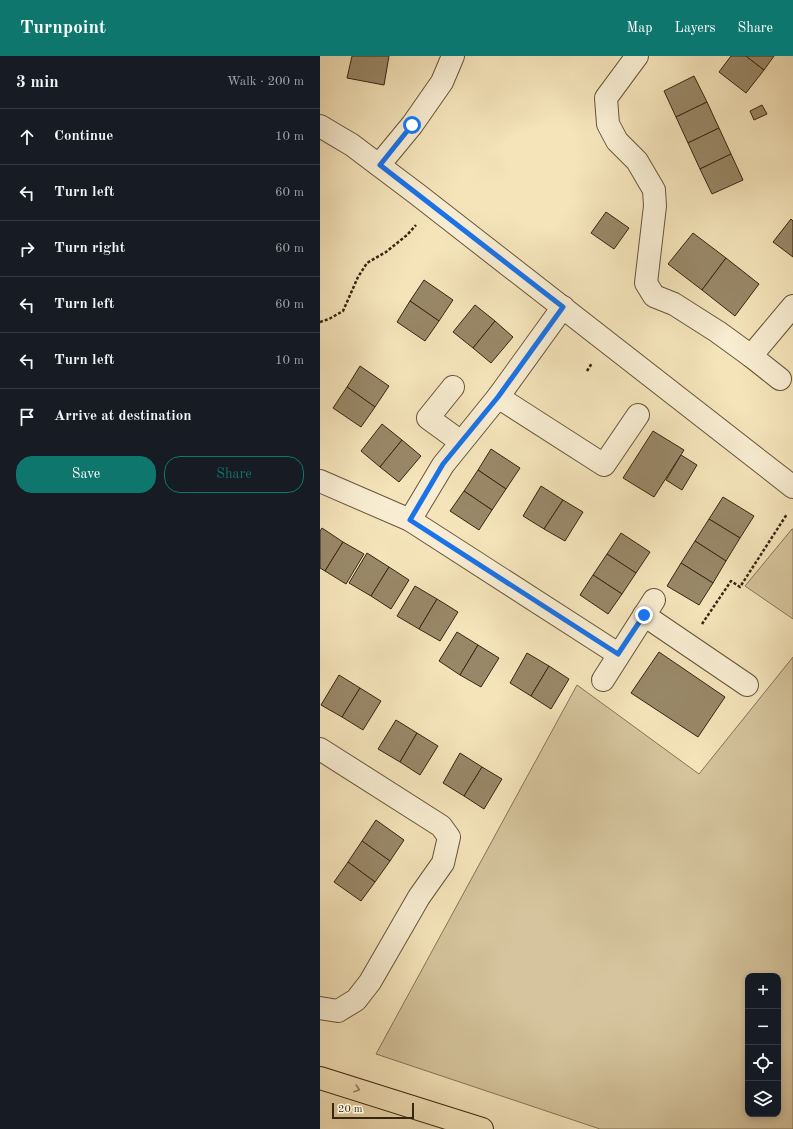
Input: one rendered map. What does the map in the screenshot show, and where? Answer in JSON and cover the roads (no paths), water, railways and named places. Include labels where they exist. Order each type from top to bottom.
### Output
[{"type":"highway","points":[[320,1078],[482,1129]]},
{"type":"street","points":[[380,165],[412,125],[442,82],[453,56]]},
{"type":"street","points":[[637,56],[606,98],[608,124],[617,141],[636,161],[654,190],[655,206],[646,284],[654,296],[674,304],[718,332],[780,379]]},
{"type":"street","points":[[320,126],[343,139],[380,165],[793,487]]},
{"type":"street","points":[[751,356],[793,306]]},
{"type":"street","points":[[410,520],[443,464],[498,397],[563,307]]},
{"type":"street","points":[[453,387],[428,418],[461,442]]},
{"type":"street","points":[[498,397],[604,465],[638,415]]},
{"type":"street","points":[[320,481],[410,520],[618,654]]},
{"type":"street","points":[[602,680],[649,608],[688,644],[746,685]]},
{"type":"street","points":[[320,749],[441,826],[449,837],[443,863],[419,897],[370,982],[356,1000],[338,1012],[320,1008]]}]
